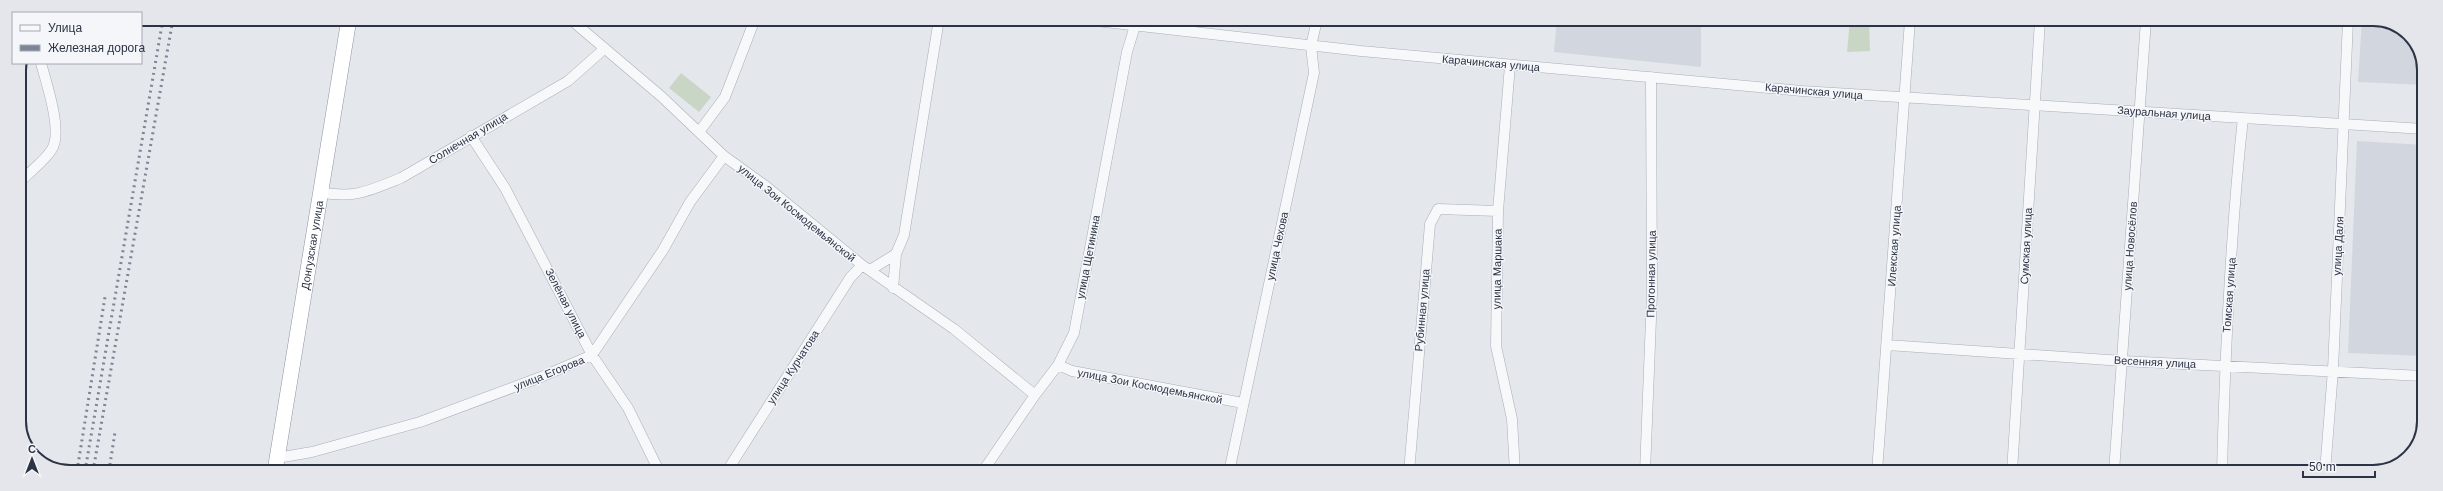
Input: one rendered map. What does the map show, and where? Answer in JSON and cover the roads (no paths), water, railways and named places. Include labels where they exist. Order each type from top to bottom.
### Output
[{"type":"highway","name":"Донгузская улица","points":[[276,465],[319,192],[348,26]]},
{"type":"street","name":"улица Зои Космодемьянской","points":[[578,26],[604,50],[662,97],[724,156],[767,187],[866,268],[954,329],[1035,395]]},
{"type":"street","points":[[700,132],[725,98],[752,26]]},
{"type":"street","points":[[893,288],[896,254],[904,234],[938,26]]},
{"type":"street","name":"улица Щетинина","points":[[987,465],[1035,395],[1058,365],[1074,333],[1127,52],[1136,26]]},
{"type":"street","name":"Карачинская улица","points":[[1160,26],[1311,46],[1510,65],[1904,99]]},
{"type":"street","name":"улица Чехова","points":[[1231,465],[1314,73],[1311,46],[1316,26]]},
{"type":"street","name":"Илекская улица","points":[[1878,465],[1910,26]]},
{"type":"street","name":"Сумская улица","points":[[2012,465],[2033,105],[2040,26]]},
{"type":"street","name":"улица Новосёлов","points":[[2115,465],[2146,26]]},
{"type":"street","name":"улица Даля","points":[[2326,465],[2333,370],[2348,26]]},
{"type":"street","name":"Солнечная улица","points":[[319,192],[343,196],[371,190],[401,178],[568,81],[604,50]]},
{"type":"street","points":[[26,176],[52,148],[55,133],[51,100],[41,64]]},
{"type":"street","name":"улица Маршака","points":[[1510,65],[1498,212],[1496,346],[1512,419],[1515,465]]},
{"type":"street","name":"Прогонная улица","points":[[1645,465],[1652,294],[1652,77]]},
{"type":"street","name":"Зауральная улица","points":[[1904,99],[2033,105],[2417,129]]},
{"type":"street","name":"Томская улица","points":[[2222,465],[2225,366],[2237,175],[2243,118]]},
{"type":"street","name":"Зелёная улица","points":[[471,136],[505,188],[592,355],[628,408],[656,465]]},
{"type":"street","name":"улица Егорова","points":[[276,465],[312,452],[420,422],[541,377],[592,355],[663,250],[690,202],[724,156]]},
{"type":"street","name":"Рубинная улица","points":[[1410,465],[1430,224],[1438,209],[1498,212]]},
{"type":"street","name":"улица Курчатова","points":[[731,465],[850,278],[866,268],[896,254]]},
{"type":"street","name":"Весенняя улица","points":[[1887,345],[2123,361],[2333,370],[2417,376]]},
{"type":"street","name":"улица Зои Космодемьянской","points":[[1058,365],[1072,371],[1244,403]]},
{"type":"railway","points":[[86,465],[162,26]]},
{"type":"railway","points":[[94,465],[172,26]]},
{"type":"railway","points":[[78,465],[105,297]]},
{"type":"railway","points":[[110,465],[115,432]]}]
